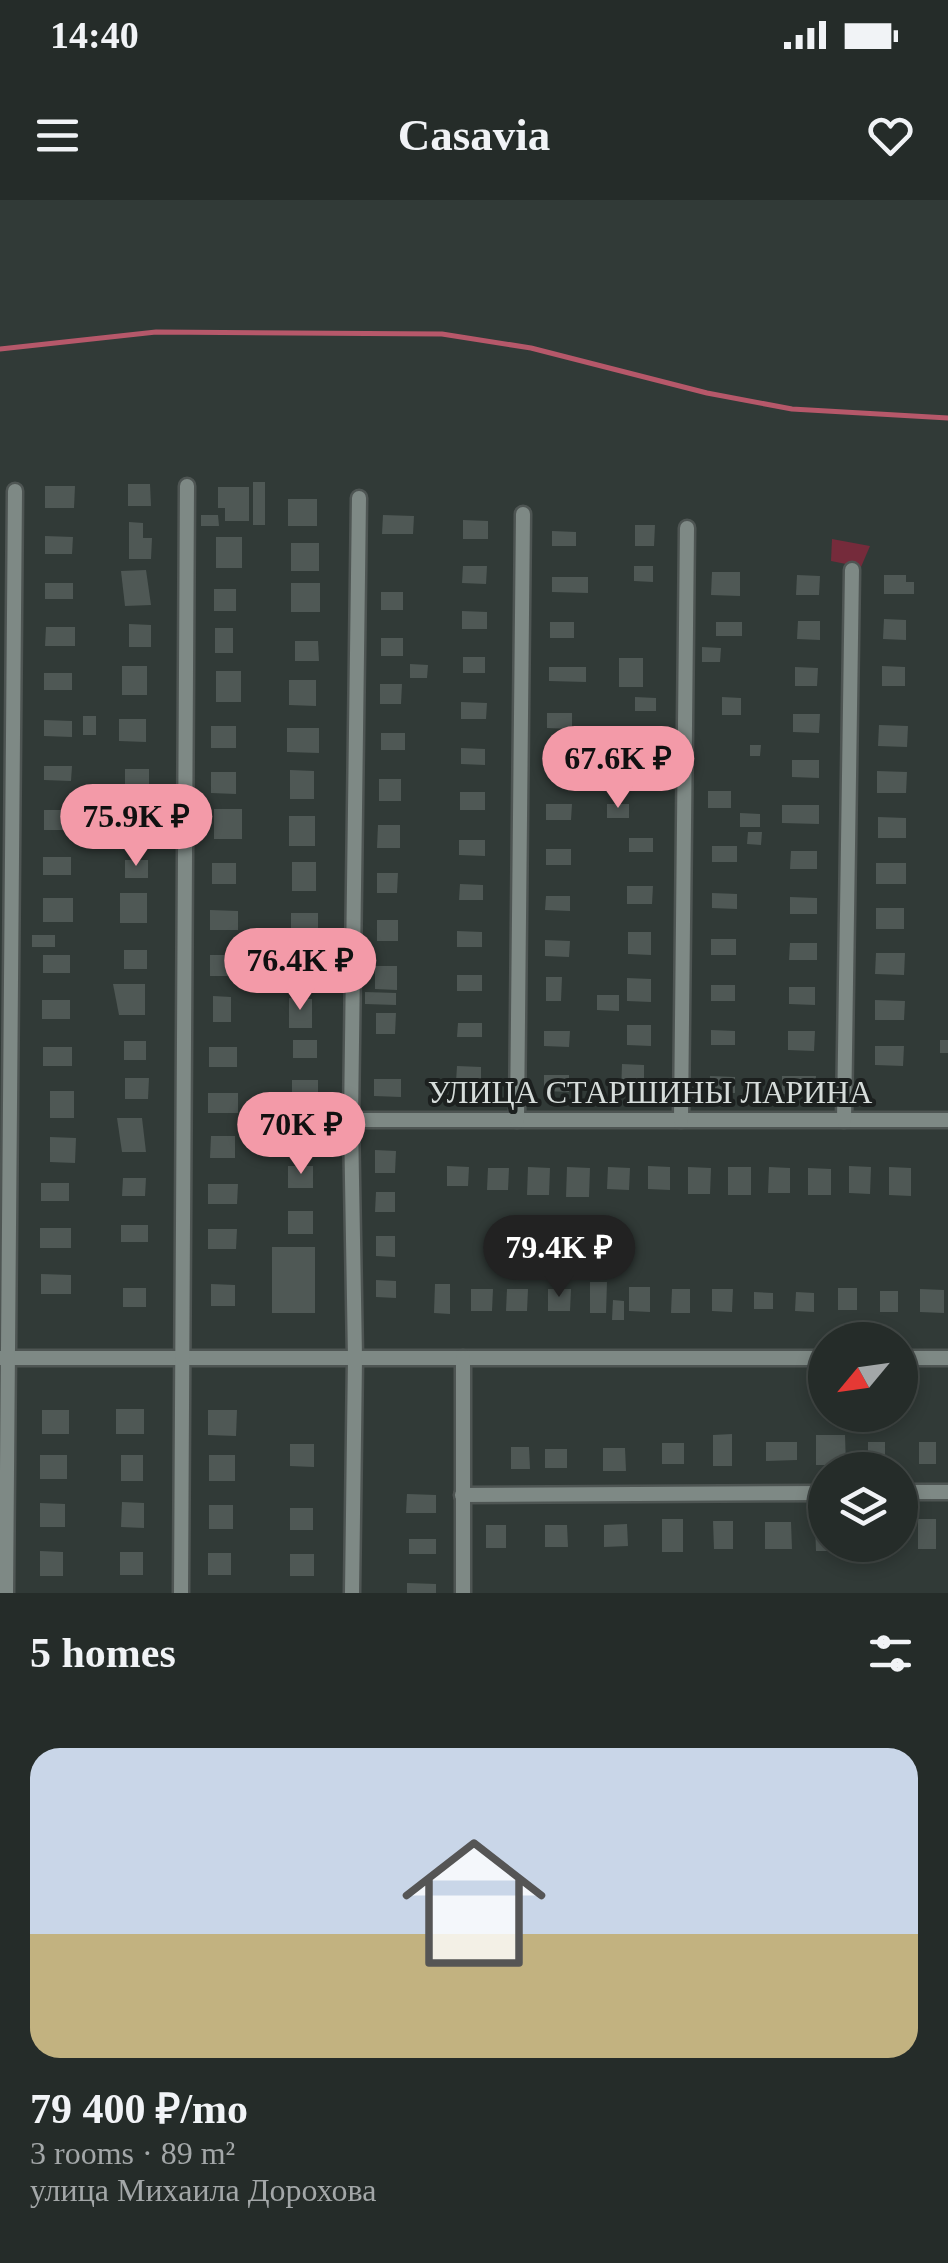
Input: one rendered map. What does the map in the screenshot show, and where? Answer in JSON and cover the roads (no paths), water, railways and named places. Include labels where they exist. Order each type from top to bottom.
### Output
[{"type":"street","points":[[181,1593],[187,486]]},
{"type":"street","points":[[6,1593],[4,1358],[15,490]]},
{"type":"street","points":[[352,1593],[356,1358],[351,1120],[359,498]]},
{"type":"street","points":[[517,1120],[524,514]]},
{"type":"street","points":[[682,1120],[687,528]]},
{"type":"street","points":[[844,1120],[852,570]]},
{"type":"street","name":"УЛИЦА СТАРШИНЫ ЛАРИНА","points":[[351,1120],[948,1120]]},
{"type":"street","points":[[4,1358],[808,1358]]},
{"type":"street","points":[[463,1358],[463,1593]]},
{"type":"street","points":[[918,1358],[948,1358]]},
{"type":"street","points":[[918,1492],[948,1492]]},
{"type":"street","points":[[462,1495],[808,1493]]},
{"type":"waterway","points":[[0,349],[156,332],[442,334],[531,348],[707,393],[792,409],[948,418]]}]
